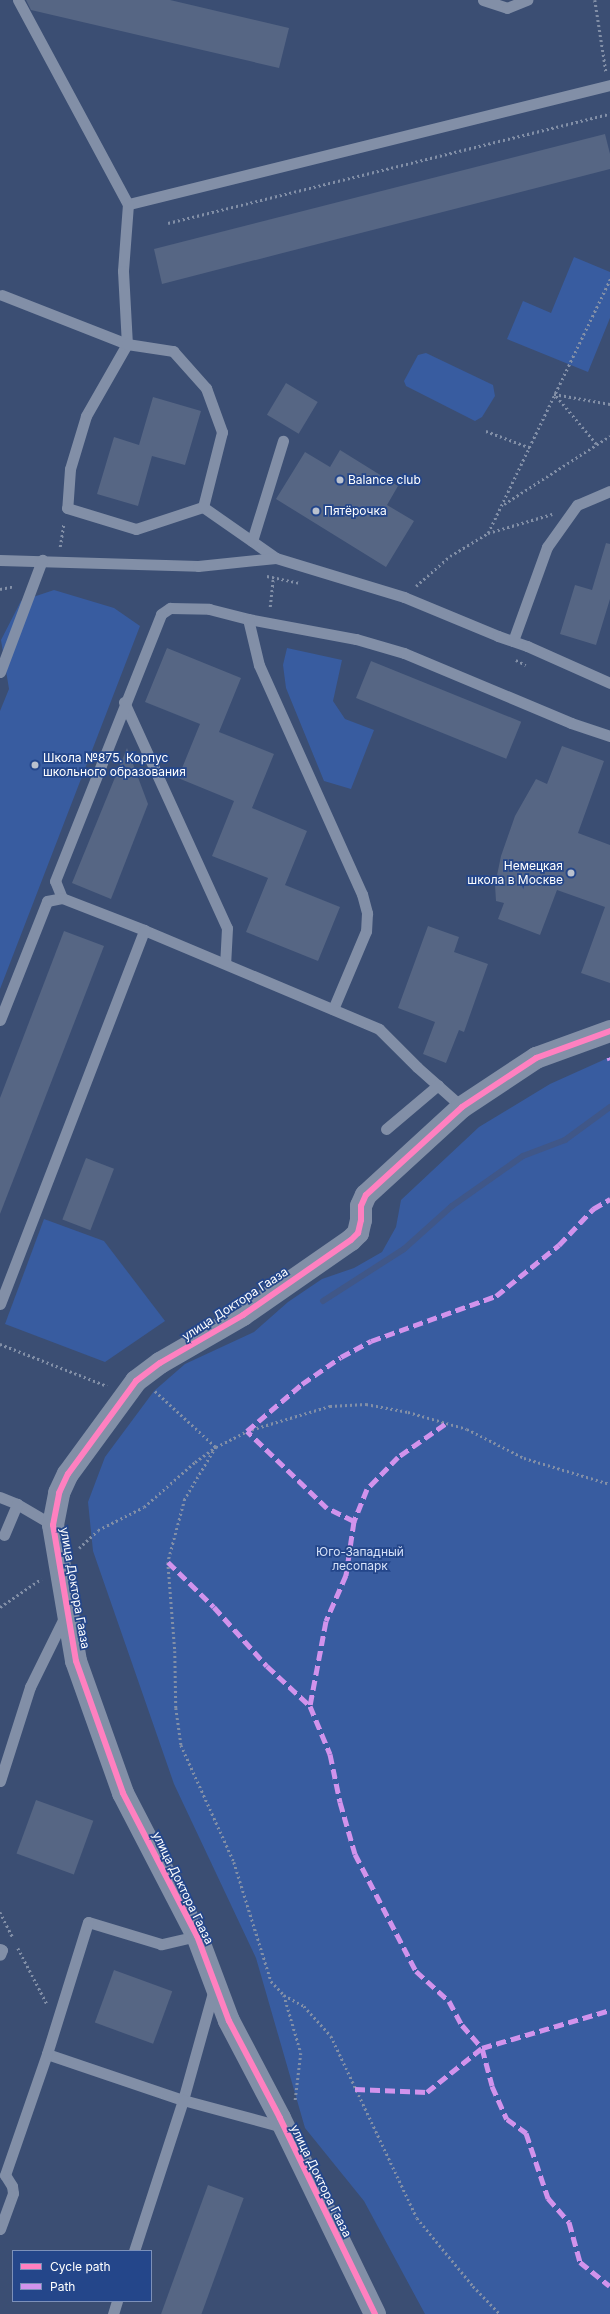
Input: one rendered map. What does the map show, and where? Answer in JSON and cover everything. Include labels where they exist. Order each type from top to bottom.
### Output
[{"type":"street","name":"улица Доктора Гааза","points":[[375,2314],[229,2021],[197,1936],[124,1793],[76,1660],[53,1525],[59,1493],[68,1474],[136,1381],[160,1363],[243,1315],[351,1240],[358,1233],[361,1220],[361,1206],[366,1195],[462,1107],[536,1058],[610,1031]]},
{"type":"lane","points":[[18,0],[128,204],[123,271],[127,344],[86,416],[70,469],[67,508],[136,529],[203,507]]},
{"type":"lane","points":[[483,0],[507,8],[527,0]]},
{"type":"lane","points":[[128,204],[609,86]]},
{"type":"lane","points":[[1,293],[127,344],[173,351],[206,388],[222,432],[203,507]]},
{"type":"lane","points":[[252,542],[283,441]]},
{"type":"lane","points":[[513,641],[547,547],[578,505],[610,490]]},
{"type":"lane","points":[[203,507],[276,558],[404,598],[513,641],[610,683]]},
{"type":"lane","points":[[0,560],[42,560],[198,566],[276,558]]},
{"type":"lane","points":[[0,671],[42,560]]},
{"type":"lane","points":[[62,898],[55,881],[124,702],[161,614],[170,608],[202,609],[356,639],[404,653],[572,723],[610,736]]},
{"type":"lane","points":[[248,619],[259,665],[362,894],[367,913],[366,931],[333,1008]]},
{"type":"lane","points":[[124,702],[227,928],[225,963]]},
{"type":"lane","points":[[0,1020],[47,901],[62,898],[225,963],[379,1029],[462,1107]]},
{"type":"lane","points":[[0,1304],[144,930]]},
{"type":"lane","points":[[386,1129],[438,1085]]},
{"type":"lane","points":[[0,1497],[17,1504],[53,1525]]},
{"type":"lane","points":[[1,1537],[17,1504]]},
{"type":"lane","points":[[0,1781],[30,1687],[67,1612]]},
{"type":"lane","points":[[0,2229],[13,2193],[12,2186],[5,2175],[57,2025],[88,1922],[161,1944],[197,1936]]},
{"type":"lane","points":[[0,1949],[2,1950],[0,1955]]},
{"type":"lane","points":[[134,2250],[183,2100],[215,1984]]},
{"type":"lane","points":[[47,2054],[183,2100],[281,2123]]},
{"type":"lane","points":[[113,2314],[117,2302]]},
{"type":"path","points":[[595,0],[609,86]]},
{"type":"path","points":[[168,223],[610,114]]},
{"type":"path","points":[[488,533],[531,448],[554,394],[610,279]]},
{"type":"path","points":[[554,394],[610,404]]},
{"type":"path","points":[[554,394],[596,444]]},
{"type":"path","points":[[486,431],[531,448]]},
{"type":"path","points":[[503,504],[610,436]]},
{"type":"path","points":[[404,598],[450,556],[488,533],[520,525],[578,505]]},
{"type":"path","points":[[60,549],[67,508]]},
{"type":"path","points":[[273,577],[303,584]]},
{"type":"path","points":[[514,660],[529,666]]},
{"type":"path","points":[[0,1344],[109,1387],[136,1381],[154,1391],[216,1447]]},
{"type":"path","points":[[0,1607],[59,1566],[98,1530],[144,1507],[195,1462],[216,1447],[247,1431],[330,1406],[366,1404],[408,1412],[467,1429],[524,1458],[610,1484]]},
{"type":"path","points":[[216,1447],[185,1499],[168,1562],[176,1708],[181,1745],[234,1862],[271,1980],[284,1995],[304,2006],[331,2036],[417,2218],[473,2286],[500,2314]]},
{"type":"path","points":[[0,1912],[14,1940]]},
{"type":"path","points":[[18,1947],[57,2025]]},
{"type":"path","points":[[281,2123],[297,2102],[301,2053],[284,1995]]},
{"type":"green space","points":[[574,257],[610,272],[610,318],[588,372],[507,339],[523,301],[551,313]]},
{"type":"green space","points":[[426,353],[493,385],[495,396],[482,417],[475,421],[406,386],[404,381],[418,355]]},
{"type":"green space","name":"Школа №875. Корпус школьного образования","points":[[54,590],[114,608],[140,626],[0,989],[0,711],[9,689],[1,640],[21,601]]},
{"type":"green space","points":[[287,648],[342,660],[333,701],[345,719],[374,730],[351,789],[324,781],[286,688],[283,665]]},
{"type":"green space","name":"Юго-Западный лесопарк","points":[[610,1057],[610,2314],[425,2314],[364,2201],[305,2128],[256,1958],[174,1784],[93,1551],[88,1502],[105,1457],[154,1391],[185,1364],[254,1332],[288,1302],[322,1279],[354,1268],[382,1252],[396,1227],[401,1200],[479,1127],[550,1084]]},
{"type":"green space","points":[[44,1219],[104,1241],[165,1321],[105,1362],[5,1324]]},
{"type":"building","points":[[26,0],[170,0],[289,28],[279,68],[31,10]]},
{"type":"building","points":[[605,134],[610,154],[610,169],[162,284],[154,249]]},
{"type":"building","points":[[286,383],[318,402],[299,434],[267,415]]},
{"type":"building","points":[[153,397],[201,411],[185,465],[152,456],[138,506],[97,494],[114,437],[139,445]]},
{"type":"building","points":[[340,450],[398,486],[387,505],[414,521],[386,567],[276,499],[305,452],[330,467]]},
{"type":"building","points":[[606,543],[610,544],[610,599],[596,645],[560,634],[575,585],[592,590]]},
{"type":"building","points":[[167,648],[241,678],[219,732],[274,754],[252,808],[307,831],[285,885],[340,907],[318,961],[246,932],[268,878],[212,856],[234,801],[178,778],[200,724],[145,702]]},
{"type":"building","points":[[371,661],[521,722],[506,759],[356,698]]},
{"type":"building","points":[[562,746],[604,761],[578,833],[610,845],[610,983],[581,973],[605,907],[557,890],[540,935],[498,919],[504,903],[496,901],[495,885],[501,856],[515,816],[536,779],[547,784]]},
{"type":"building","points":[[127,748],[148,804],[111,899],[72,883]]},
{"type":"building","points":[[428,926],[459,937],[454,952],[488,964],[464,1032],[459,1030],[446,1063],[423,1054],[435,1022],[398,1008]]},
{"type":"building","points":[[64,931],[104,946],[0,1214],[0,1098]]},
{"type":"building","points":[[86,1158],[114,1169],[90,1230],[62,1220]]},
{"type":"building","points":[[36,1800],[93,1821],[74,1874],[17,1854]]},
{"type":"building","points":[[114,1970],[172,1991],[153,2044],[95,2023]]},
{"type":"building","points":[[208,2185],[244,2198],[201,2314],[161,2314]]},
{"type":"waterway","points":[[323,1301],[404,1249],[452,1206],[523,1156],[565,1140],[610,1107]]},
{"type":"marked path","points":[[354,1521],[327,1508],[247,1431],[302,1384],[341,1357],[371,1341],[496,1296],[559,1245],[593,1209],[610,1199]]},
{"type":"marked path","points":[[445,1424],[398,1457],[367,1489],[354,1521],[346,1575],[326,1621],[310,1706],[330,1754],[340,1802],[355,1854],[416,1971],[449,2001],[462,2025],[482,2048],[492,2086],[507,2119],[526,2133],[548,2198],[569,2222],[580,2262],[610,2286]]},
{"type":"marked path","points":[[168,1562],[214,1607],[267,1666],[310,1706]]},
{"type":"marked path","points":[[355,2089],[427,2092],[482,2048],[610,2010]]},
{"type":"cycle path","points":[[375,2314],[280,2118],[229,2021],[197,1936],[123,1793],[76,1661],[53,1525],[59,1493],[68,1474],[136,1381],[160,1363],[243,1315],[351,1240],[358,1233],[361,1220],[361,1206],[366,1195],[462,1107],[536,1058],[610,1031]]},
{"type":"place","name":"Balance club","points":[[340,480]]},
{"type":"place","name":"Пятёрочка","points":[[316,511]]},
{"type":"place","name":"Школа №875. Корпус школьного образования","points":[[35,765]]},
{"type":"place","name":"Немецкая школа в Москве","points":[[571,873]]}]
